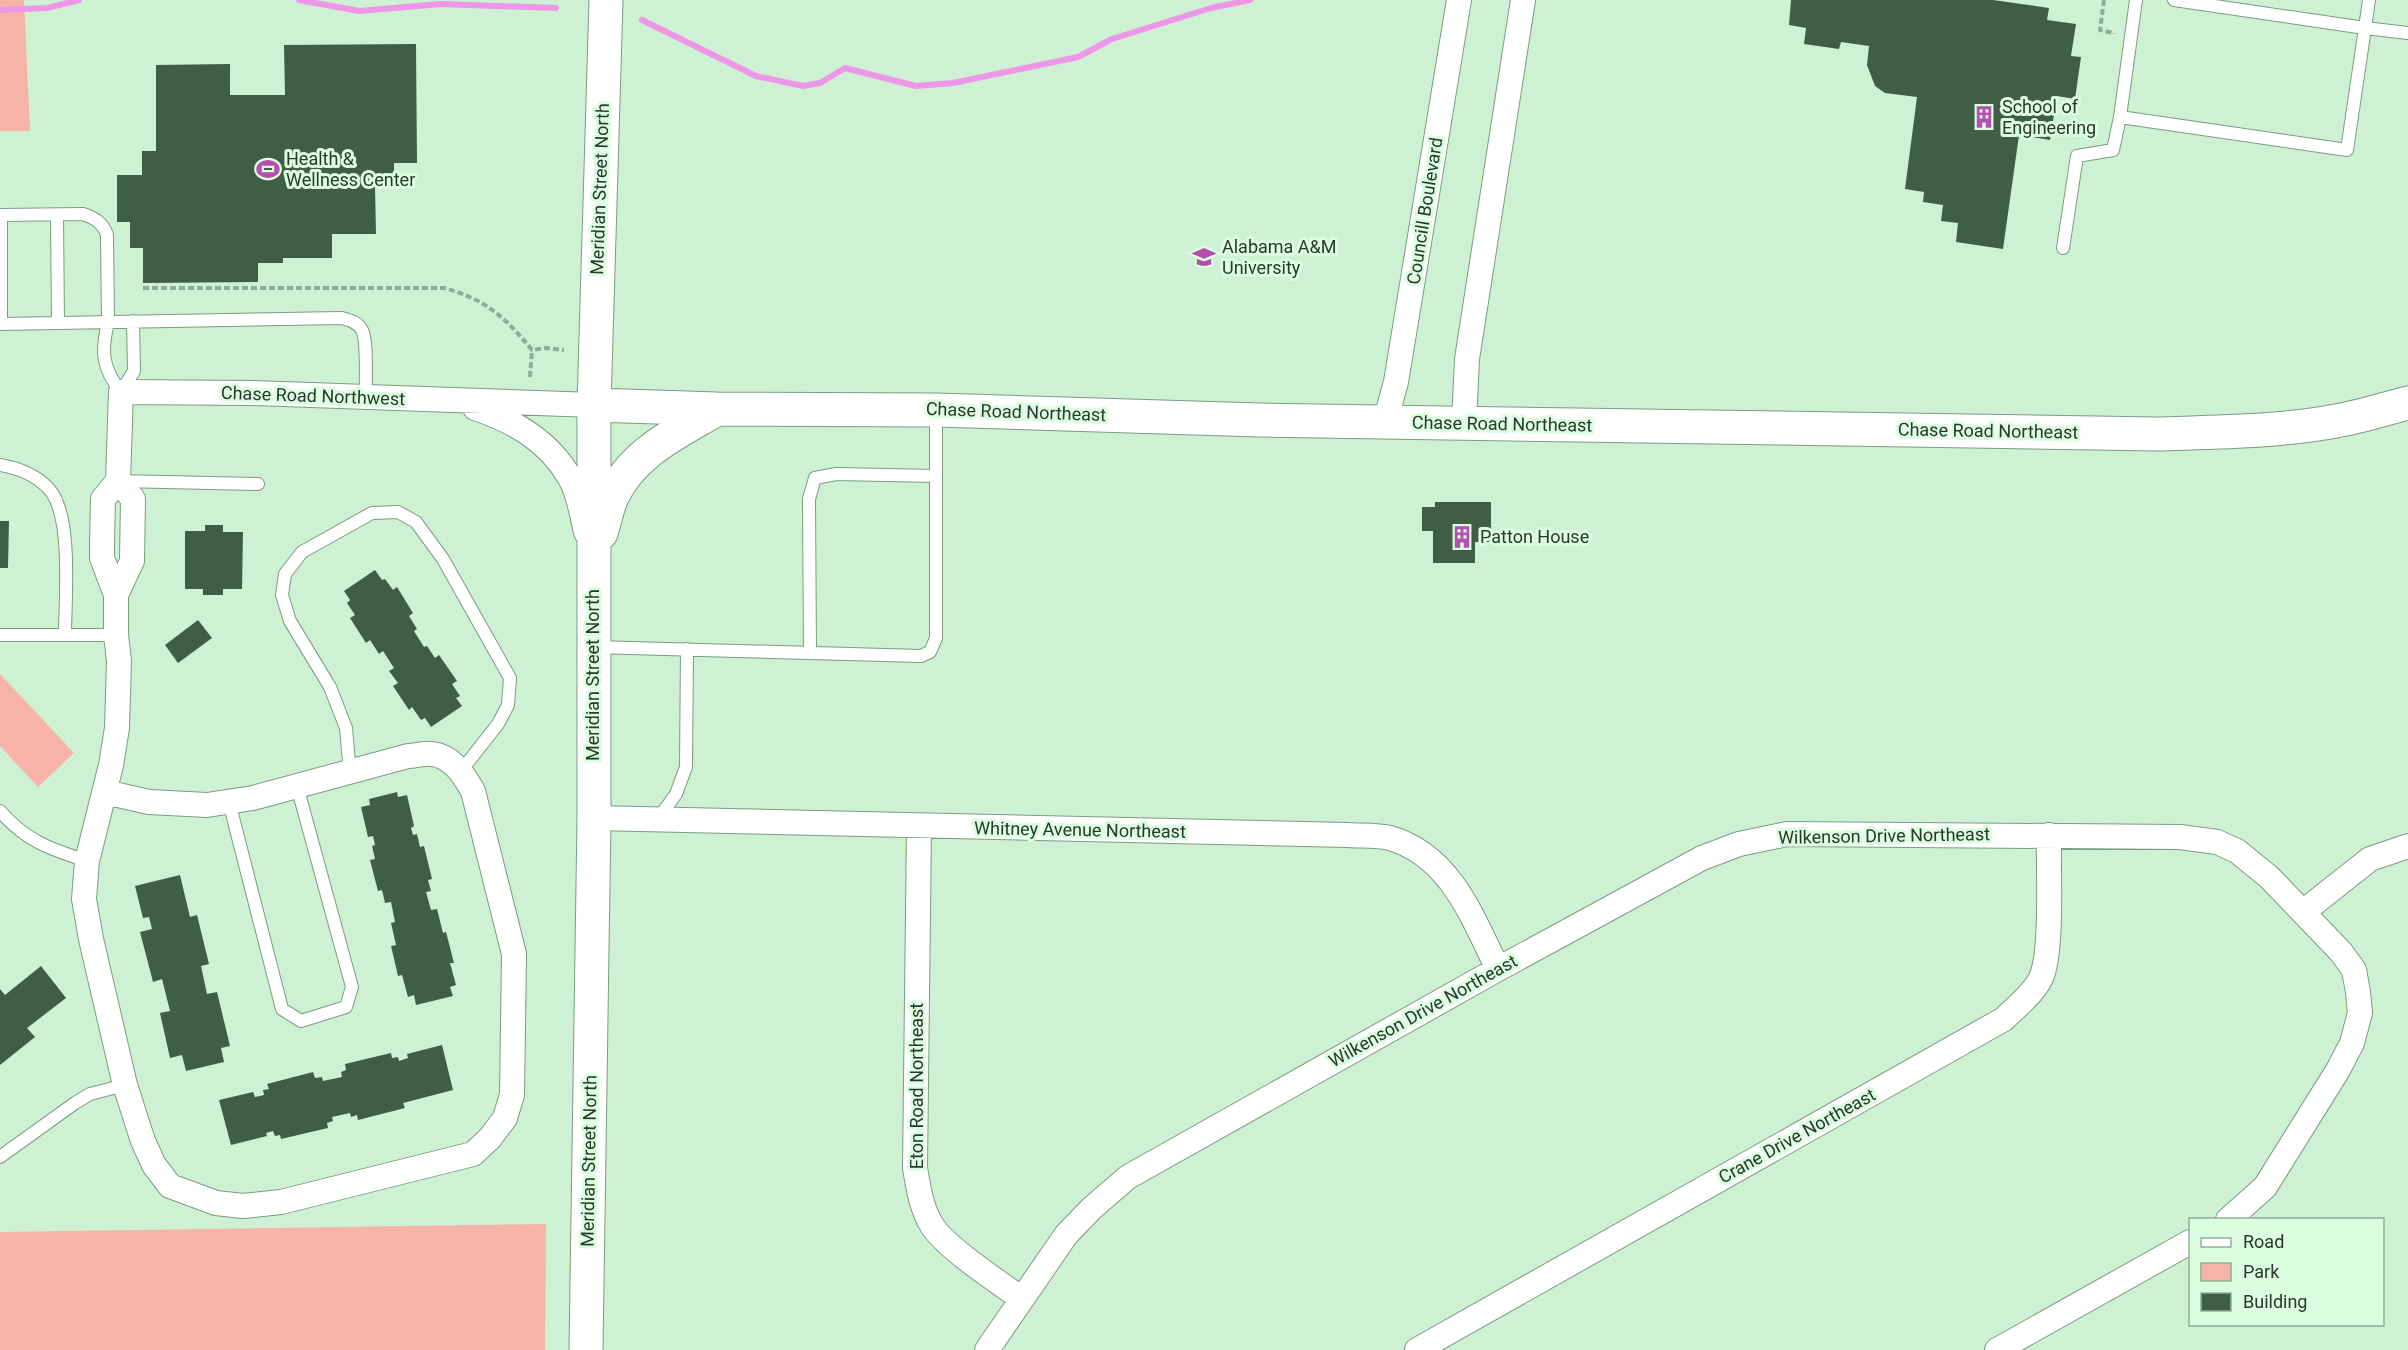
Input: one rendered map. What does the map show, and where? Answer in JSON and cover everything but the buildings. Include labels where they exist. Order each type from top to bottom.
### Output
[{"type":"street","name":"Meridian Street North","points":[[586,1350],[594,818],[592,647],[594,405],[606,0]]},
{"type":"street","name":"Councill Boulevard","points":[[1385,422],[1396,382],[1459,0]]},
{"type":"street","points":[[1464,423],[1467,359],[1523,0]]},
{"type":"street","name":"Chase Road Northwest","points":[[121,392],[252,393],[594,405]]},
{"type":"street","points":[[105,792],[149,802],[207,805],[253,798],[408,756],[432,754],[452,762],[461,771],[473,791],[514,954],[512,1095],[505,1119],[490,1138],[473,1154],[281,1202],[243,1206],[216,1203],[170,1186],[154,1165],[143,1141],[125,1085],[84,899],[87,861],[105,792],[117,728],[116,595],[102,558],[102,544],[103,499],[118,481],[121,392]]},
{"type":"street","points":[[452,401],[504,418],[530,433],[553,455],[571,480],[593,557]]},
{"type":"street","name":"Chase Road Northeast","points":[[594,405],[717,409],[936,410],[1385,422],[2157,434],[2251,432],[2297,427],[2338,421],[2408,403]]},
{"type":"street","points":[[593,557],[612,497],[631,466],[655,445],[717,409]]},
{"type":"street","name":"Whitney Avenue Northeast","points":[[594,818],[1336,834],[1388,838],[1420,850],[1445,872],[1465,903],[1498,969]]},
{"type":"street","name":"Eton Road Northeast","points":[[920,826],[915,1168],[918,1188],[930,1224],[973,1264],[1022,1299]]},
{"type":"street","name":"Wilkenson Drive Northeast","points":[[987,1350],[1066,1235],[1092,1208],[1128,1177],[1498,969],[1702,858],[1739,844],[1787,834],[2180,837],[2217,842],[2237,851],[2269,878],[2341,952],[2354,970],[2360,1013],[2352,1042],[2338,1070],[2265,1187],[2231,1218]]},
{"type":"street","name":"Crane Drive Northeast","points":[[1417,1350],[2004,1019],[2041,978],[2047,948],[2049,835]]},
{"type":"street","points":[[2303,912],[2370,859],[2408,846]]},
{"type":"street","points":[[1997,1350],[2189,1243]]},
{"type":"lane","points":[[2063,248],[2077,156],[2113,150],[2120,117],[2136,0]]},
{"type":"lane","points":[[2174,0],[2408,33]]},
{"type":"lane","points":[[2120,117],[2347,150],[2369,0]]},
{"type":"lane","points":[[133,321],[134,371],[121,392],[109,376],[105,366],[105,335],[108,322],[107,235],[104,228],[92,217],[83,214],[1,215],[1,324],[108,322],[133,321],[325,318],[353,321],[362,329],[365,342],[366,397]]},
{"type":"lane","points":[[57,215],[58,323]]},
{"type":"lane","points":[[592,647],[921,656],[930,652],[936,638],[936,410]]},
{"type":"lane","points":[[0,465],[15,468],[35,477],[50,490],[59,508],[65,542],[65,635]]},
{"type":"lane","points":[[810,653],[809,499],[815,478],[836,474],[936,476]]},
{"type":"lane","points":[[118,481],[258,484]]},
{"type":"lane","points":[[350,773],[346,728],[330,687],[290,621],[282,595],[285,574],[302,552],[372,513],[398,512],[416,522],[443,560],[510,678],[508,705],[498,724],[461,771]]},
{"type":"lane","points":[[0,635],[116,635]]},
{"type":"lane","points":[[658,819],[676,794],[686,767],[687,649]]},
{"type":"lane","points":[[229,802],[282,1009],[301,1021],[346,1007],[352,987],[297,786]]},
{"type":"lane","points":[[0,811],[12,825],[38,844],[87,861]]},
{"type":"lane","points":[[0,1157],[90,1094],[125,1085]]},
{"type":"path","points":[[2104,0],[2100,30],[2115,33],[2113,44]]},
{"type":"path","points":[[142,288],[444,288],[468,294],[487,305],[511,324],[532,350],[530,377]]},
{"type":"path","points":[[532,350],[564,350]]},
{"type":"green space","points":[[0,0],[24,0],[30,131],[0,131]]},
{"type":"green space","points":[[0,674],[74,753],[38,787],[0,746]]},
{"type":"green space","points":[[546,1224],[545,1350],[0,1350],[0,1232]]},
{"type":"waterway","points":[[0,10],[47,8],[79,0]]},
{"type":"waterway","points":[[299,0],[359,11],[441,4],[556,8]]},
{"type":"waterway","points":[[642,20],[756,76],[803,86],[820,83],[845,68],[916,86],[953,83],[1078,57],[1112,39],[1211,8],[1250,0]]},
{"type":"place","name":"School of Engineering","points":[[1984,117]]},
{"type":"place","name":"Health & Wellness Center","points":[[268,169]]},
{"type":"place","name":"Alabama A&M University","points":[[1204,257]]},
{"type":"place","name":"Patton House","points":[[1462,537]]}]
